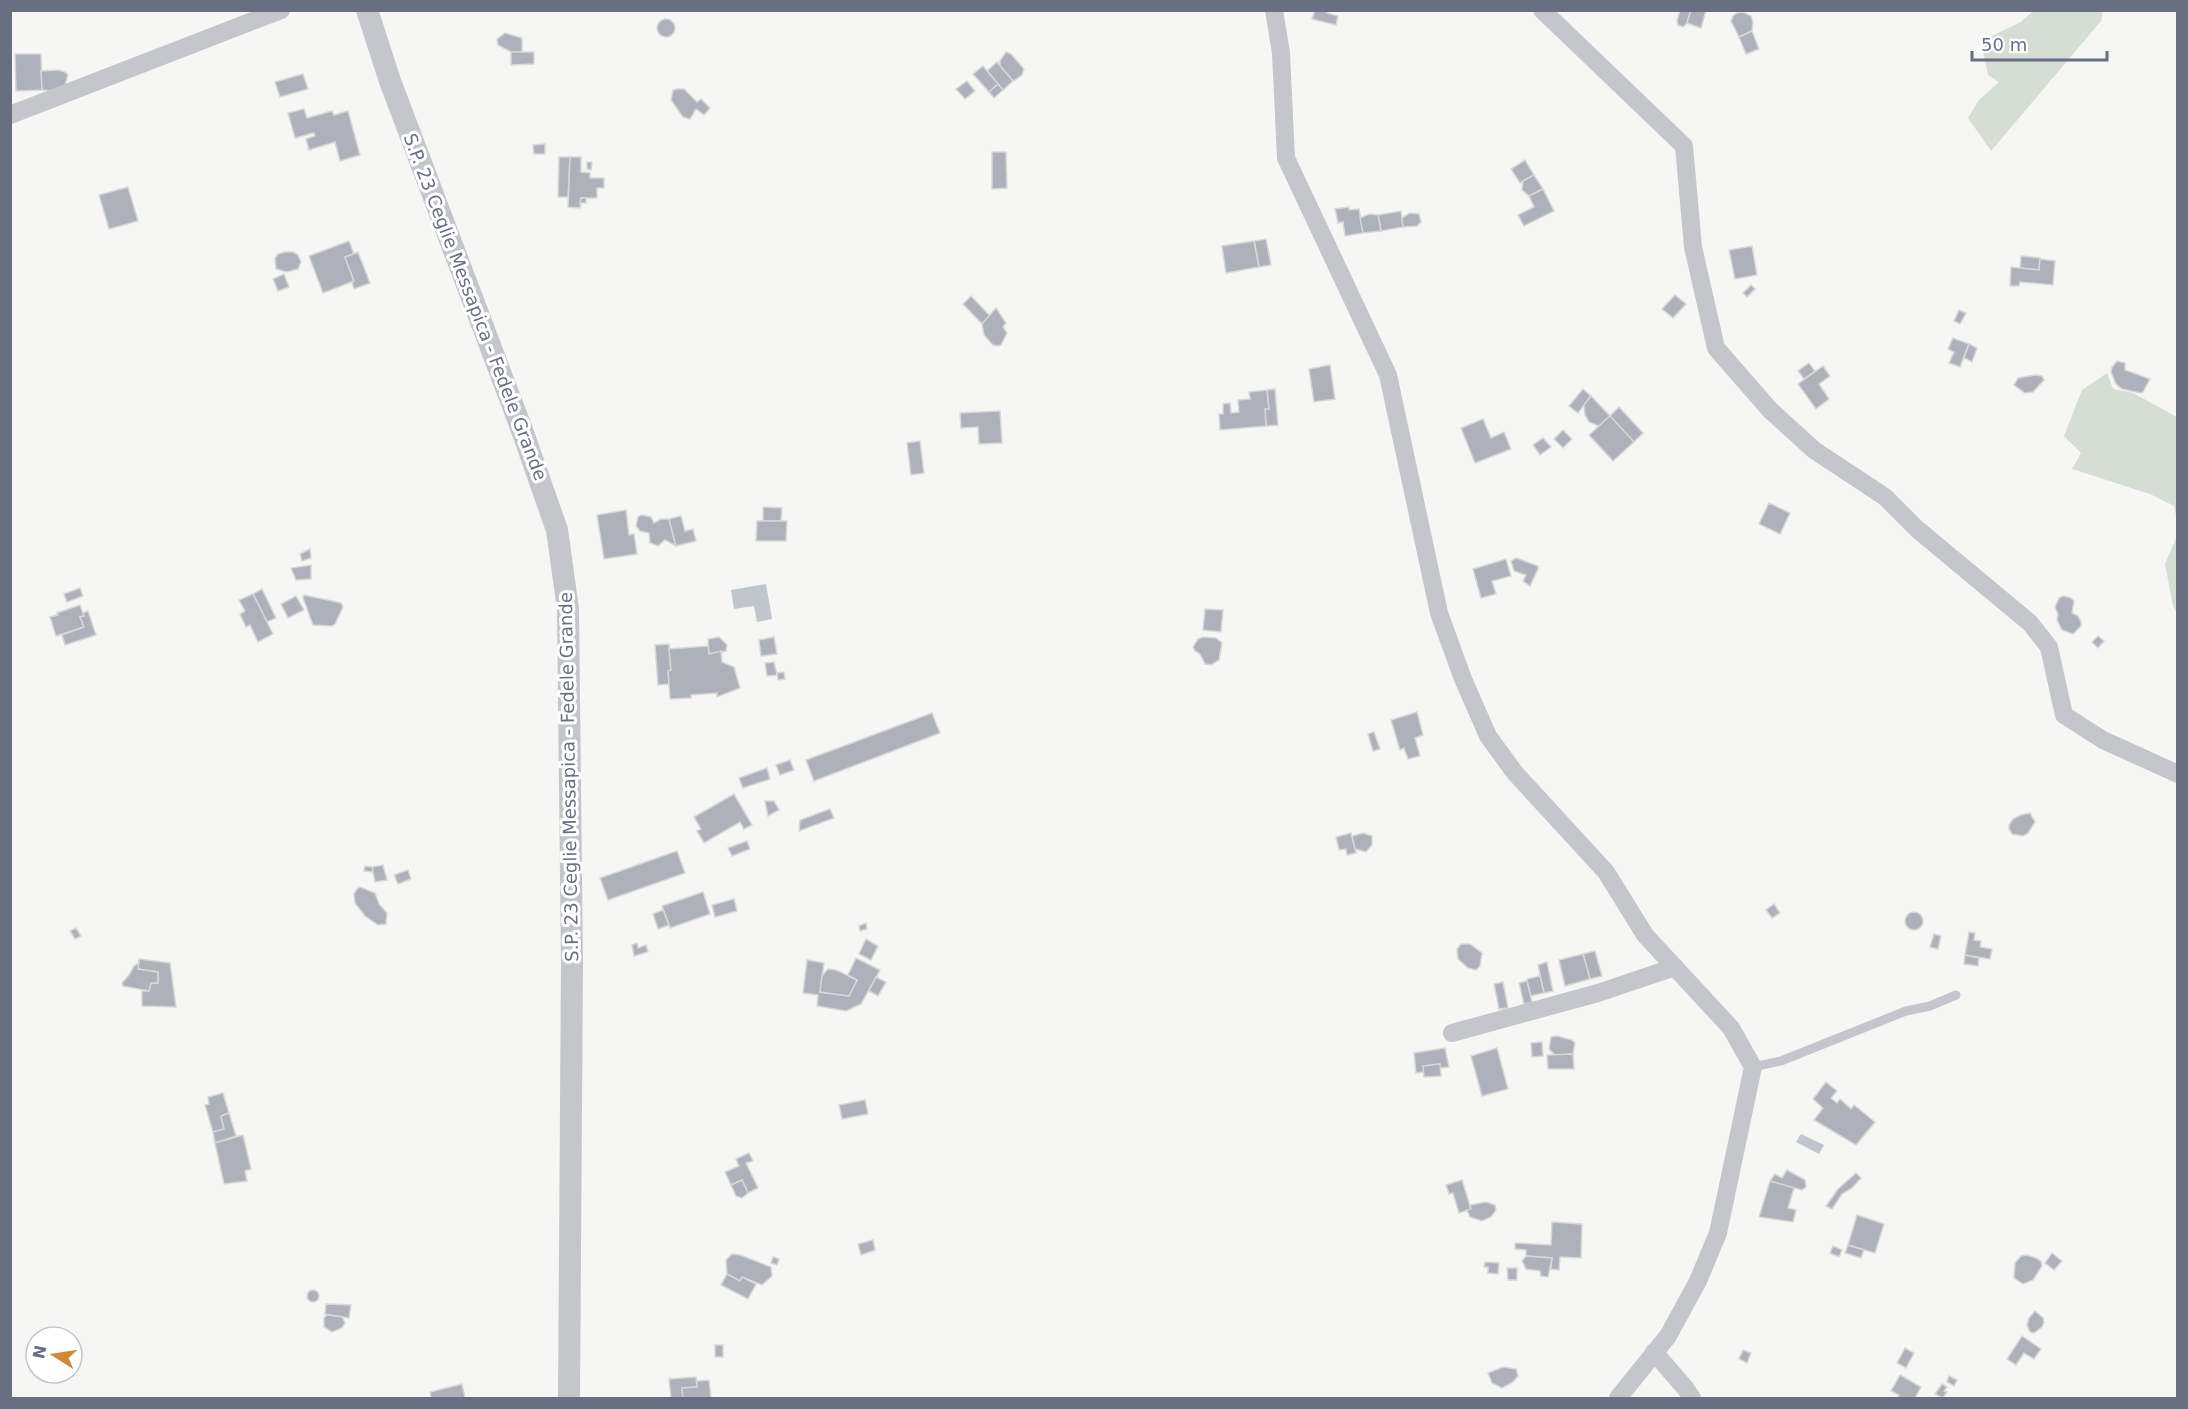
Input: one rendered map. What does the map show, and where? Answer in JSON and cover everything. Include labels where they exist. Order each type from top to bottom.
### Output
[{"type":"street","points":[[10,116],[281,10]]},
{"type":"street","name":"S.P. 23 Ceglie Messapica - Fedele Grande","points":[[367,10],[390,81],[518,418],[557,530],[568,609],[572,963],[569,1398]]},
{"type":"street","points":[[1274,10],[1281,53],[1286,158],[1388,375],[1439,613],[1463,679],[1488,736],[1515,773],[1606,872],[1646,935],[1731,1028],[1753,1067],[1718,1233],[1698,1281],[1668,1336],[1618,1398]]},
{"type":"street","points":[[1542,10],[1684,146],[1693,247],[1716,348],[1770,410],[1814,450],[1885,497],[1917,529],[2030,623],[2049,647],[2064,715],[2103,740],[2178,774]]},
{"type":"street","points":[[1452,1033],[1598,993],[1675,967]]},
{"type":"street","points":[[1654,1352],[1692,1398]]},
{"type":"lane","points":[[1753,1067],[1781,1061],[1906,1011],[1930,1006],[1956,996]]},
{"type":"shaded area","points":[[2034,10],[2103,11],[2101,21],[1991,151],[1968,118],[1979,100],[1999,82],[1988,75],[1981,41],[2021,22]]},
{"type":"shaded area","points":[[2107,373],[2113,389],[2133,393],[2177,417],[2177,520],[2174,506],[2150,494],[2072,469],[2081,453],[2064,436],[2082,390]]},
{"type":"shaded area","points":[[2177,536],[2178,614],[2173,606],[2165,564]]},
{"type":"shaded area","points":[[766,584],[772,619],[757,622],[754,606],[734,609],[731,590]]},
{"type":"shaded area","points":[[1801,1134],[1824,1145],[1819,1154],[1796,1142]]},
{"type":"building","points":[[1315,10],[1328,10],[1327,13],[1338,16],[1336,25],[1312,19]]},
{"type":"building","points":[[1680,10],[1691,10],[1687,23],[1683,27],[1678,25],[1677,21]]},
{"type":"building","points":[[1691,10],[1706,10],[1701,28],[1687,23]]},
{"type":"building","points":[[1743,12],[1751,16],[1752,31],[1739,37],[1731,21],[1737,13]]},
{"type":"building","points":[[662,19],[670,19],[675,24],[673,35],[662,37],[657,32],[657,24]]},
{"type":"building","points":[[1752,31],[1759,49],[1746,54],[1739,37]]},
{"type":"building","points":[[505,33],[522,38],[522,52],[511,52],[498,45],[497,39]]},
{"type":"building","points":[[511,52],[534,52],[534,64],[511,65]]},
{"type":"building","points":[[1006,52],[1011,54],[1024,69],[1022,75],[1013,81],[1000,66],[1000,61]]},
{"type":"building","points":[[15,54],[41,54],[42,90],[16,91]]},
{"type":"building","points":[[997,62],[1013,81],[1003,90],[987,71]]},
{"type":"building","points":[[983,66],[998,84],[989,92],[973,74]]},
{"type":"building","points":[[58,70],[68,75],[64,88],[58,91],[42,90],[41,71]]},
{"type":"building","points":[[303,74],[308,89],[280,97],[275,82]]},
{"type":"building","points":[[967,81],[975,91],[965,99],[956,89]]},
{"type":"building","points":[[998,84],[1003,90],[994,98],[989,92]]},
{"type":"building","points":[[684,89],[697,102],[701,99],[710,108],[704,115],[696,109],[690,119],[683,117],[671,100],[673,90]]},
{"type":"building","points":[[304,109],[307,118],[332,111],[334,115],[348,111],[360,155],[340,161],[335,142],[309,150],[306,139],[315,136],[314,133],[295,138],[288,113]]},
{"type":"building","points":[[545,144],[545,154],[534,154],[533,145]]},
{"type":"building","points":[[992,152],[1006,152],[1007,188],[992,189]]},
{"type":"building","points":[[559,157],[570,157],[568,197],[558,197]]},
{"type":"building","points":[[570,157],[581,157],[581,172],[590,173],[590,178],[604,178],[604,188],[597,188],[597,198],[581,198],[580,208],[568,207]]},
{"type":"building","points":[[1525,160],[1534,175],[1520,183],[1511,169]]},
{"type":"building","points":[[587,162],[592,162],[591,170],[587,169]]},
{"type":"building","points":[[1534,175],[1543,189],[1529,196],[1522,190],[1523,181]]},
{"type":"building","points":[[128,187],[138,221],[109,229],[99,195]]},
{"type":"building","points":[[1543,189],[1554,211],[1524,226],[1518,215],[1534,207],[1529,196]]},
{"type":"building","points":[[581,198],[586,198],[586,203],[580,203]]},
{"type":"building","points":[[1349,207],[1349,210],[1359,209],[1363,233],[1345,236],[1343,222],[1338,223],[1335,209]]},
{"type":"building","points":[[1401,211],[1403,227],[1381,231],[1378,215]]},
{"type":"building","points":[[1410,213],[1419,214],[1421,222],[1417,226],[1403,227],[1402,218]]},
{"type":"building","points":[[1369,214],[1378,215],[1381,231],[1363,233],[1360,218]]},
{"type":"building","points":[[1266,239],[1271,265],[1259,267],[1254,241]]},
{"type":"building","points":[[349,241],[354,254],[345,257],[354,281],[323,293],[309,256]]},
{"type":"building","points":[[1254,241],[1259,267],[1226,273],[1222,246]]},
{"type":"building","points":[[1752,246],[1757,275],[1735,279],[1729,250]]},
{"type":"building","points":[[285,252],[298,255],[301,262],[298,269],[287,272],[276,269],[275,258],[278,254]]},
{"type":"building","points":[[358,252],[370,283],[354,289],[352,282],[354,281],[345,257]]},
{"type":"building","points":[[2021,256],[2040,258],[2039,270],[2020,268]]},
{"type":"building","points":[[2040,259],[2055,261],[2053,285],[2020,282],[2019,286],[2010,286],[2011,267],[2039,270]]},
{"type":"building","points":[[284,274],[289,287],[278,291],[273,279]]},
{"type":"building","points":[[1751,285],[1755,289],[1747,297],[1743,293]]},
{"type":"building","points":[[1675,295],[1686,304],[1673,318],[1662,309]]},
{"type":"building","points":[[971,296],[990,316],[982,324],[963,304]]},
{"type":"building","points":[[996,308],[1006,323],[1003,327],[1007,333],[1001,345],[998,346],[993,345],[984,335],[982,324]]},
{"type":"building","points":[[1959,310],[1966,313],[1960,324],[1954,321]]},
{"type":"building","points":[[1953,338],[1969,344],[1960,367],[1949,363],[1954,352],[1948,349]]},
{"type":"building","points":[[1969,344],[1977,348],[1972,362],[1964,358]]},
{"type":"building","points":[[2117,361],[2125,363],[2125,370],[2150,379],[2143,392],[2122,389],[2116,384],[2111,372]]},
{"type":"building","points":[[1809,363],[1815,371],[1804,379],[1798,371]]},
{"type":"building","points":[[1330,365],[1335,399],[1314,402],[1309,369]]},
{"type":"building","points":[[1823,366],[1830,376],[1819,384],[1829,399],[1816,409],[1798,384]]},
{"type":"building","points":[[2042,376],[2044,380],[2033,392],[2025,393],[2014,385],[2018,378]]},
{"type":"building","points":[[1275,389],[1278,425],[1266,426],[1265,409],[1269,409],[1267,390]]},
{"type":"building","points":[[1583,389],[1591,396],[1578,413],[1569,406]]},
{"type":"building","points":[[1267,390],[1269,409],[1265,409],[1266,426],[1220,430],[1219,414],[1223,414],[1223,404],[1230,403],[1231,413],[1239,412],[1238,400],[1250,399],[1249,392]]},
{"type":"building","points":[[1591,396],[1610,416],[1599,426],[1589,422],[1585,415],[1584,405]]},
{"type":"building","points":[[1619,407],[1643,433],[1634,442],[1610,416]]},
{"type":"building","points":[[1000,411],[1002,443],[979,444],[978,427],[961,428],[960,413]]},
{"type":"building","points":[[1610,416],[1634,442],[1613,461],[1589,435]]},
{"type":"building","points":[[1483,419],[1491,438],[1504,432],[1511,449],[1475,463],[1461,428]]},
{"type":"building","points":[[1563,430],[1572,439],[1563,448],[1554,439]]},
{"type":"building","points":[[1543,438],[1551,447],[1540,455],[1533,445]]},
{"type":"building","points":[[920,441],[924,473],[911,475],[907,443]]},
{"type":"building","points":[[1769,503],[1790,513],[1780,534],[1759,524]]},
{"type":"building","points":[[763,507],[782,508],[781,521],[763,521]]},
{"type":"building","points":[[626,510],[629,535],[634,534],[637,554],[604,559],[597,515]]},
{"type":"building","points":[[641,515],[651,517],[654,523],[661,519],[669,519],[676,546],[665,540],[658,546],[650,543],[649,533],[640,531],[636,526],[638,517]]},
{"type":"building","points":[[681,516],[685,531],[693,529],[696,541],[676,546],[669,519]]},
{"type":"building","points":[[757,521],[787,521],[786,541],[756,541]]},
{"type":"building","points":[[310,549],[311,558],[302,561],[300,554]]},
{"type":"building","points":[[1516,558],[1538,566],[1530,586],[1523,581],[1526,575],[1514,571],[1511,561]]},
{"type":"building","points":[[1506,559],[1511,576],[1492,581],[1496,594],[1481,598],[1473,569]]},
{"type":"building","points":[[311,565],[311,579],[296,580],[291,568]]},
{"type":"building","points":[[80,588],[83,596],[67,602],[64,594]]},
{"type":"building","points":[[262,589],[276,618],[267,622],[253,594]]},
{"type":"building","points":[[253,594],[273,634],[258,642],[250,625],[246,627],[240,614],[245,611],[239,600]]},
{"type":"building","points":[[304,595],[341,603],[343,607],[335,624],[332,626],[313,625],[303,598]]},
{"type":"building","points":[[296,596],[304,610],[288,618],[281,604]]},
{"type":"building","points":[[2063,596],[2074,601],[2072,613],[2078,616],[2081,622],[2081,626],[2073,634],[2062,630],[2057,620],[2058,614],[2055,607],[2059,598]]},
{"type":"building","points":[[80,605],[84,616],[80,617],[84,627],[56,636],[50,617]]},
{"type":"building","points":[[1205,609],[1223,610],[1221,632],[1203,630]]},
{"type":"building","points":[[88,611],[96,635],[65,645],[62,635],[84,627],[80,617]]},
{"type":"building","points":[[2098,636],[2104,641],[2098,648],[2092,642]]},
{"type":"building","points":[[719,637],[727,645],[726,651],[709,654],[708,639]]},
{"type":"building","points":[[774,637],[777,654],[761,656],[759,640]]},
{"type":"building","points":[[1216,638],[1222,643],[1219,660],[1211,665],[1205,664],[1193,647],[1198,639]]},
{"type":"building","points":[[669,644],[671,670],[668,671],[669,684],[658,685],[655,645]]},
{"type":"building","points":[[708,646],[709,654],[721,651],[722,662],[734,667],[740,688],[717,697],[717,693],[670,699],[669,649]]},
{"type":"building","points":[[774,662],[777,675],[767,676],[765,663]]},
{"type":"building","points":[[784,672],[785,679],[778,680],[777,673]]},
{"type":"building","points":[[1417,712],[1423,735],[1415,738],[1420,756],[1408,759],[1404,748],[1400,750],[1391,720]]},
{"type":"building","points":[[932,713],[940,733],[814,781],[806,760]]},
{"type":"building","points":[[1374,732],[1380,749],[1373,751],[1368,734]]},
{"type":"building","points":[[790,760],[794,770],[780,775],[776,765]]},
{"type":"building","points":[[767,768],[770,779],[743,788],[739,778]]},
{"type":"building","points":[[734,794],[752,825],[744,829],[740,822],[704,843],[697,831],[701,829],[694,817]]},
{"type":"building","points":[[765,801],[774,801],[779,810],[768,816]]},
{"type":"building","points":[[830,809],[834,818],[799,831],[800,820]]},
{"type":"building","points":[[2030,813],[2035,822],[2028,833],[2023,836],[2012,834],[2009,825],[2013,819]]},
{"type":"building","points":[[1351,833],[1356,853],[1347,855],[1346,849],[1339,850],[1336,837]]},
{"type":"building","points":[[1363,833],[1372,836],[1372,845],[1366,852],[1355,849],[1352,836]]},
{"type":"building","points":[[747,841],[750,849],[732,856],[728,848]]},
{"type":"building","points":[[677,851],[685,873],[608,900],[600,878]]},
{"type":"building","points":[[383,865],[387,880],[375,882],[372,867]]},
{"type":"building","points":[[365,866],[372,867],[373,872],[364,871]]},
{"type":"building","points":[[408,870],[411,879],[398,884],[394,875]]},
{"type":"building","points":[[360,887],[375,893],[379,904],[387,913],[386,924],[378,925],[365,916],[355,903],[354,894]]},
{"type":"building","points":[[703,892],[710,914],[670,928],[662,906]]},
{"type":"building","points":[[734,899],[737,911],[715,917],[712,905]]},
{"type":"building","points":[[1774,904],[1780,913],[1772,918],[1766,910]]},
{"type":"building","points":[[663,910],[669,925],[658,929],[653,914]]},
{"type":"building","points":[[1910,912],[1918,912],[1923,917],[1921,928],[1910,930],[1905,925],[1905,917]]},
{"type":"building","points":[[866,923],[867,929],[860,931],[859,926]]},
{"type":"building","points":[[76,928],[81,936],[75,939],[70,931]]},
{"type":"building","points":[[1969,932],[1975,933],[1974,940],[1981,941],[1980,947],[1992,949],[1990,959],[1965,955]]},
{"type":"building","points":[[1934,934],[1941,936],[1938,949],[1930,947]]},
{"type":"building","points":[[866,939],[878,946],[871,960],[859,954]]},
{"type":"building","points":[[637,943],[638,948],[646,945],[648,952],[634,956],[632,945]]},
{"type":"building","points":[[1461,944],[1470,944],[1482,953],[1480,966],[1476,970],[1468,968],[1458,959],[1457,949]]},
{"type":"building","points":[[1595,951],[1602,976],[1590,979],[1583,954]]},
{"type":"building","points":[[1583,954],[1590,979],[1565,986],[1559,960]]},
{"type":"building","points":[[1965,955],[1979,958],[1978,966],[1964,964]]},
{"type":"building","points":[[856,958],[880,970],[861,1004],[846,1011],[817,1006],[818,995],[803,993],[807,960],[824,963],[820,992],[849,996],[857,980],[848,975]]},
{"type":"building","points":[[139,959],[170,963],[176,1007],[142,1006],[142,991],[149,991],[151,983],[158,983],[158,972],[138,969]]},
{"type":"building","points":[[1547,962],[1553,991],[1544,993],[1538,965]]},
{"type":"building","points":[[139,963],[138,969],[158,972],[158,983],[151,983],[149,991],[123,986],[122,983],[134,966]]},
{"type":"building","points":[[828,969],[836,970],[857,980],[849,996],[820,992],[822,976]]},
{"type":"building","points":[[1540,976],[1544,993],[1530,996],[1527,979]]},
{"type":"building","points":[[876,977],[886,982],[878,996],[869,991]]},
{"type":"building","points":[[1527,981],[1532,1002],[1524,1004],[1519,983]]},
{"type":"building","points":[[1503,982],[1508,1008],[1499,1009],[1494,984]]},
{"type":"building","points":[[1557,1036],[1575,1043],[1573,1054],[1555,1055],[1549,1049],[1551,1037]]},
{"type":"building","points":[[1542,1042],[1543,1056],[1532,1057],[1531,1043]]},
{"type":"building","points":[[1445,1048],[1449,1067],[1440,1068],[1440,1064],[1423,1066],[1424,1072],[1416,1073],[1414,1053]]},
{"type":"building","points":[[1497,1048],[1508,1089],[1482,1096],[1471,1056]]},
{"type":"building","points":[[1573,1054],[1574,1069],[1548,1069],[1547,1055]]},
{"type":"building","points":[[1440,1064],[1441,1076],[1424,1077],[1423,1066]]},
{"type":"building","points":[[1826,1082],[1837,1091],[1831,1098],[1837,1103],[1840,1099],[1851,1109],[1854,1105],[1875,1122],[1856,1145],[1814,1120],[1823,1108],[1813,1099]]},
{"type":"building","points":[[223,1093],[229,1113],[221,1116],[224,1129],[213,1132],[205,1105],[209,1104],[208,1097]]},
{"type":"building","points":[[865,1100],[868,1114],[842,1119],[839,1105]]},
{"type":"building","points":[[229,1113],[236,1136],[215,1143],[213,1132],[224,1129],[221,1116]]},
{"type":"building","points":[[243,1135],[251,1169],[245,1171],[247,1181],[224,1184],[215,1143]]},
{"type":"building","points":[[749,1153],[753,1161],[746,1163],[758,1188],[748,1193],[742,1180],[731,1185],[725,1172],[739,1166],[736,1159]]},
{"type":"building","points":[[1787,1170],[1805,1180],[1806,1187],[1802,1190],[1770,1181],[1775,1174],[1782,1178]]},
{"type":"building","points":[[1856,1173],[1861,1178],[1852,1188],[1842,1194],[1832,1209],[1826,1206],[1838,1189]]},
{"type":"building","points":[[742,1180],[748,1193],[742,1198],[736,1196],[731,1185]]},
{"type":"building","points":[[1462,1180],[1471,1209],[1459,1213],[1453,1193],[1449,1194],[1446,1185]]},
{"type":"building","points":[[1770,1181],[1794,1188],[1788,1208],[1796,1210],[1793,1222],[1759,1217]]},
{"type":"building","points":[[1486,1202],[1495,1205],[1496,1210],[1491,1217],[1482,1221],[1470,1217],[1467,1210],[1471,1209],[1470,1205]]},
{"type":"building","points":[[1857,1215],[1884,1224],[1875,1253],[1848,1245]]},
{"type":"building","points":[[1552,1222],[1582,1224],[1581,1258],[1560,1257],[1559,1270],[1551,1269],[1552,1258],[1526,1256],[1526,1250],[1515,1249],[1515,1243],[1551,1245]]},
{"type":"building","points":[[873,1240],[875,1250],[861,1255],[858,1244]]},
{"type":"building","points":[[1848,1245],[1864,1250],[1861,1258],[1845,1253]]},
{"type":"building","points":[[1833,1246],[1842,1250],[1839,1257],[1830,1253]]},
{"type":"building","points":[[2052,1253],[2062,1261],[2054,1270],[2045,1263]]},
{"type":"building","points":[[732,1254],[771,1267],[772,1276],[762,1285],[742,1277],[740,1281],[727,1274],[726,1260]]},
{"type":"building","points":[[2026,1255],[2041,1261],[2042,1266],[2033,1280],[2023,1284],[2014,1278],[2015,1263],[2021,1256]]},
{"type":"building","points":[[1526,1256],[1552,1258],[1548,1277],[1541,1276],[1540,1271],[1526,1269],[1522,1261]]},
{"type":"building","points":[[773,1257],[779,1259],[777,1265],[771,1263]]},
{"type":"building","points":[[1485,1262],[1499,1263],[1498,1274],[1488,1273],[1488,1267],[1484,1267]]},
{"type":"building","points":[[1507,1268],[1517,1268],[1517,1280],[1508,1280]]},
{"type":"building","points":[[727,1274],[740,1281],[742,1277],[756,1284],[748,1299],[721,1285]]},
{"type":"building","points":[[315,1290],[318,1291],[318,1301],[311,1302],[308,1301],[307,1294],[308,1291]]},
{"type":"building","points":[[326,1304],[351,1305],[349,1318],[325,1314]]},
{"type":"building","points":[[2035,1311],[2044,1322],[2042,1327],[2034,1333],[2030,1332],[2027,1325]]},
{"type":"building","points":[[327,1315],[342,1317],[345,1323],[342,1328],[332,1332],[324,1327],[324,1318]]},
{"type":"building","points":[[2022,1336],[2041,1349],[2034,1359],[2024,1353],[2016,1365],[2007,1359]]},
{"type":"building","points":[[715,1345],[723,1345],[723,1357],[715,1357]]},
{"type":"building","points":[[1905,1348],[1914,1353],[1906,1368],[1897,1363]]},
{"type":"building","points":[[1743,1350],[1751,1353],[1747,1363],[1739,1359]]},
{"type":"building","points":[[1503,1367],[1516,1369],[1518,1376],[1502,1388],[1492,1383],[1488,1373]]},
{"type":"building","points":[[1900,1375],[1921,1387],[1915,1398],[1897,1398],[1899,1395],[1891,1391]]},
{"type":"building","points":[[1949,1376],[1957,1380],[1954,1386],[1947,1382]]},
{"type":"building","points":[[696,1377],[697,1387],[682,1388],[683,1398],[671,1398],[669,1379]]},
{"type":"building","points":[[709,1380],[711,1398],[683,1398],[682,1388],[697,1387],[697,1381]]},
{"type":"building","points":[[462,1384],[465,1398],[431,1398],[430,1392]]},
{"type":"building","points":[[1942,1384],[1947,1387],[1943,1398],[1935,1394]]}]
